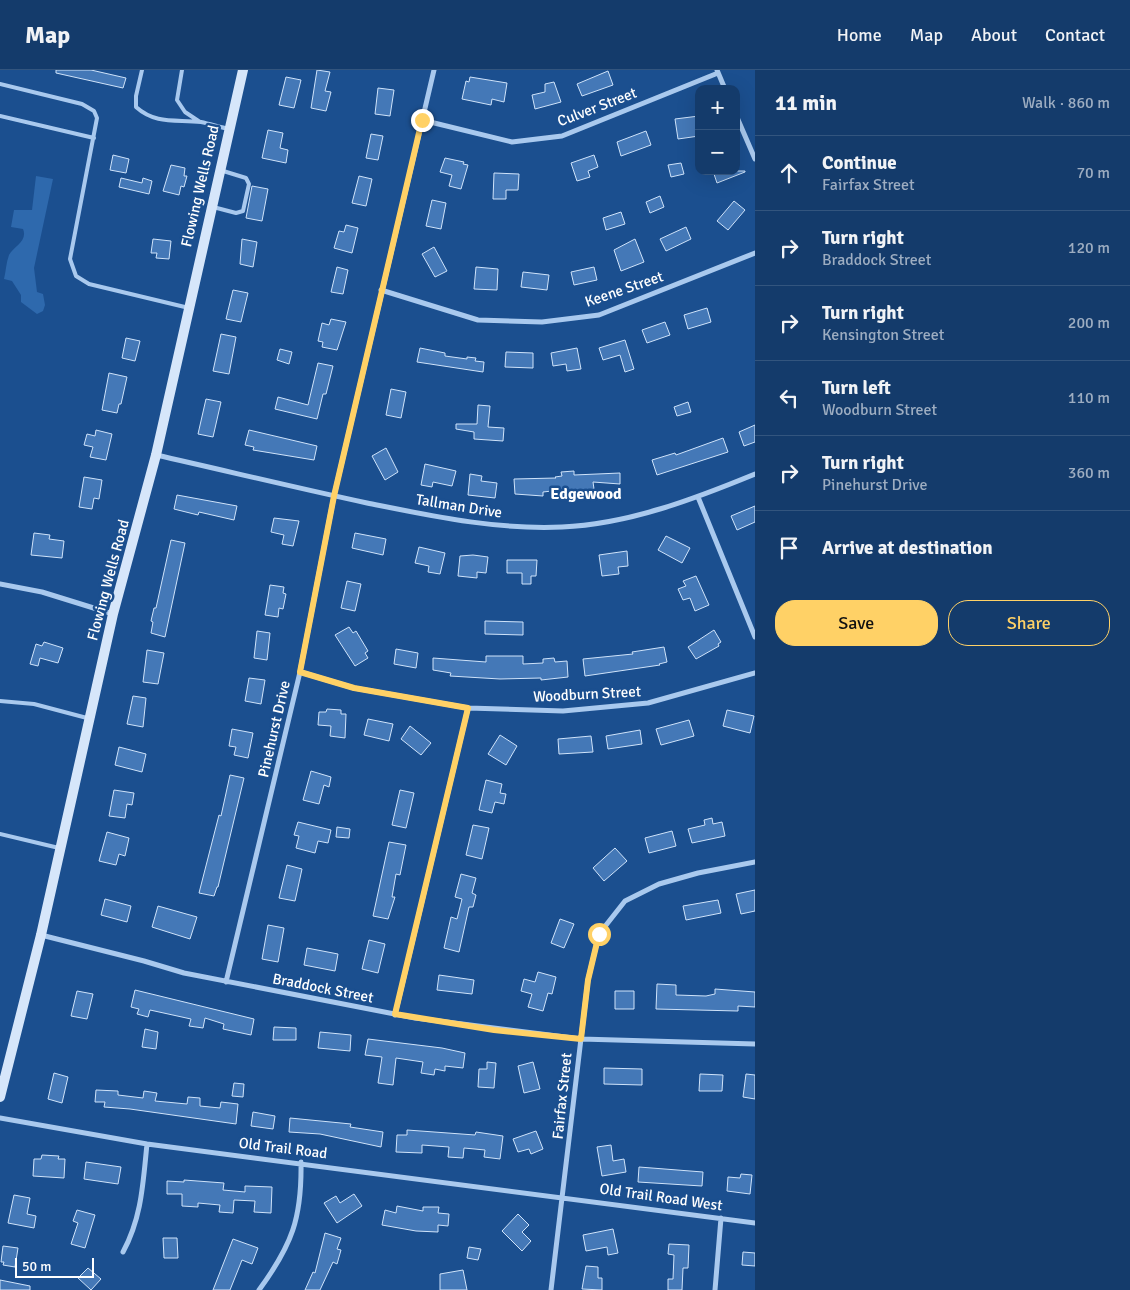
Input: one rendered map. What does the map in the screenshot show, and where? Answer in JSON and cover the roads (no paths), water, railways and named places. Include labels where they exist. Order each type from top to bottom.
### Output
[{"type":"main road","name":"Flowing Wells Road","points":[[0,1097],[41,935],[113,614],[156,455],[243,70]]},
{"type":"street","name":"Pinehurst Drive","points":[[226,982],[300,672],[334,496],[434,70]]},
{"type":"street","name":"Culver Street","points":[[422,120],[512,142],[562,136],[718,71]]},
{"type":"street","points":[[718,71],[723,85]]},
{"type":"street","points":[[740,124],[755,159]]},
{"type":"street","name":"Keene Street","points":[[381,290],[478,320],[542,322],[599,315],[755,253]]},
{"type":"street","name":"Tallman Drive","points":[[156,455],[334,496],[455,521],[511,527],[563,527],[634,516],[698,497],[755,474]]},
{"type":"street","points":[[698,497],[755,637]]},
{"type":"street","points":[[0,584],[42,592],[113,614]]},
{"type":"street","name":"Woodburn Street","points":[[300,672],[354,688],[468,708],[563,711],[648,703],[755,673]]},
{"type":"street","points":[[395,1014],[468,708]]},
{"type":"street","name":"Fairfax Street","points":[[551,1290],[588,980],[599,934],[624,900],[659,884],[698,873],[755,862]]},
{"type":"street","name":"Braddock Street","points":[[41,935],[226,982],[395,1014],[494,1030],[581,1039],[755,1044]]},
{"type":"street","name":"Old Trail Road","points":[[0,1118],[147,1144],[563,1196]]},
{"type":"street","points":[[123,1252],[134,1232],[140,1210],[147,1144]]},
{"type":"street","points":[[259,1290],[282,1260],[290,1243],[302,1194],[301,1162]]},
{"type":"street","name":"Old Trail Road West","points":[[563,1196],[755,1223]]},
{"type":"street","points":[[715,1290],[721,1218]]},
{"type":"lane","points":[[142,70],[136,96],[136,107],[145,114],[159,120],[200,122],[229,129]]},
{"type":"lane","points":[[182,70],[177,100],[185,112],[200,122]]},
{"type":"lane","points":[[0,84],[88,106],[94,111],[97,118],[70,260],[76,276],[89,284],[189,308]]},
{"type":"lane","points":[[0,116],[94,138]]},
{"type":"lane","points":[[211,206],[236,213],[243,211],[249,184],[246,178],[220,170]]},
{"type":"lane","points":[[0,701],[34,704],[78,714],[90,719]]},
{"type":"lane","points":[[0,834],[60,848]]},
{"type":"district","name":"Edgewood","points":[[586,493]]}]
